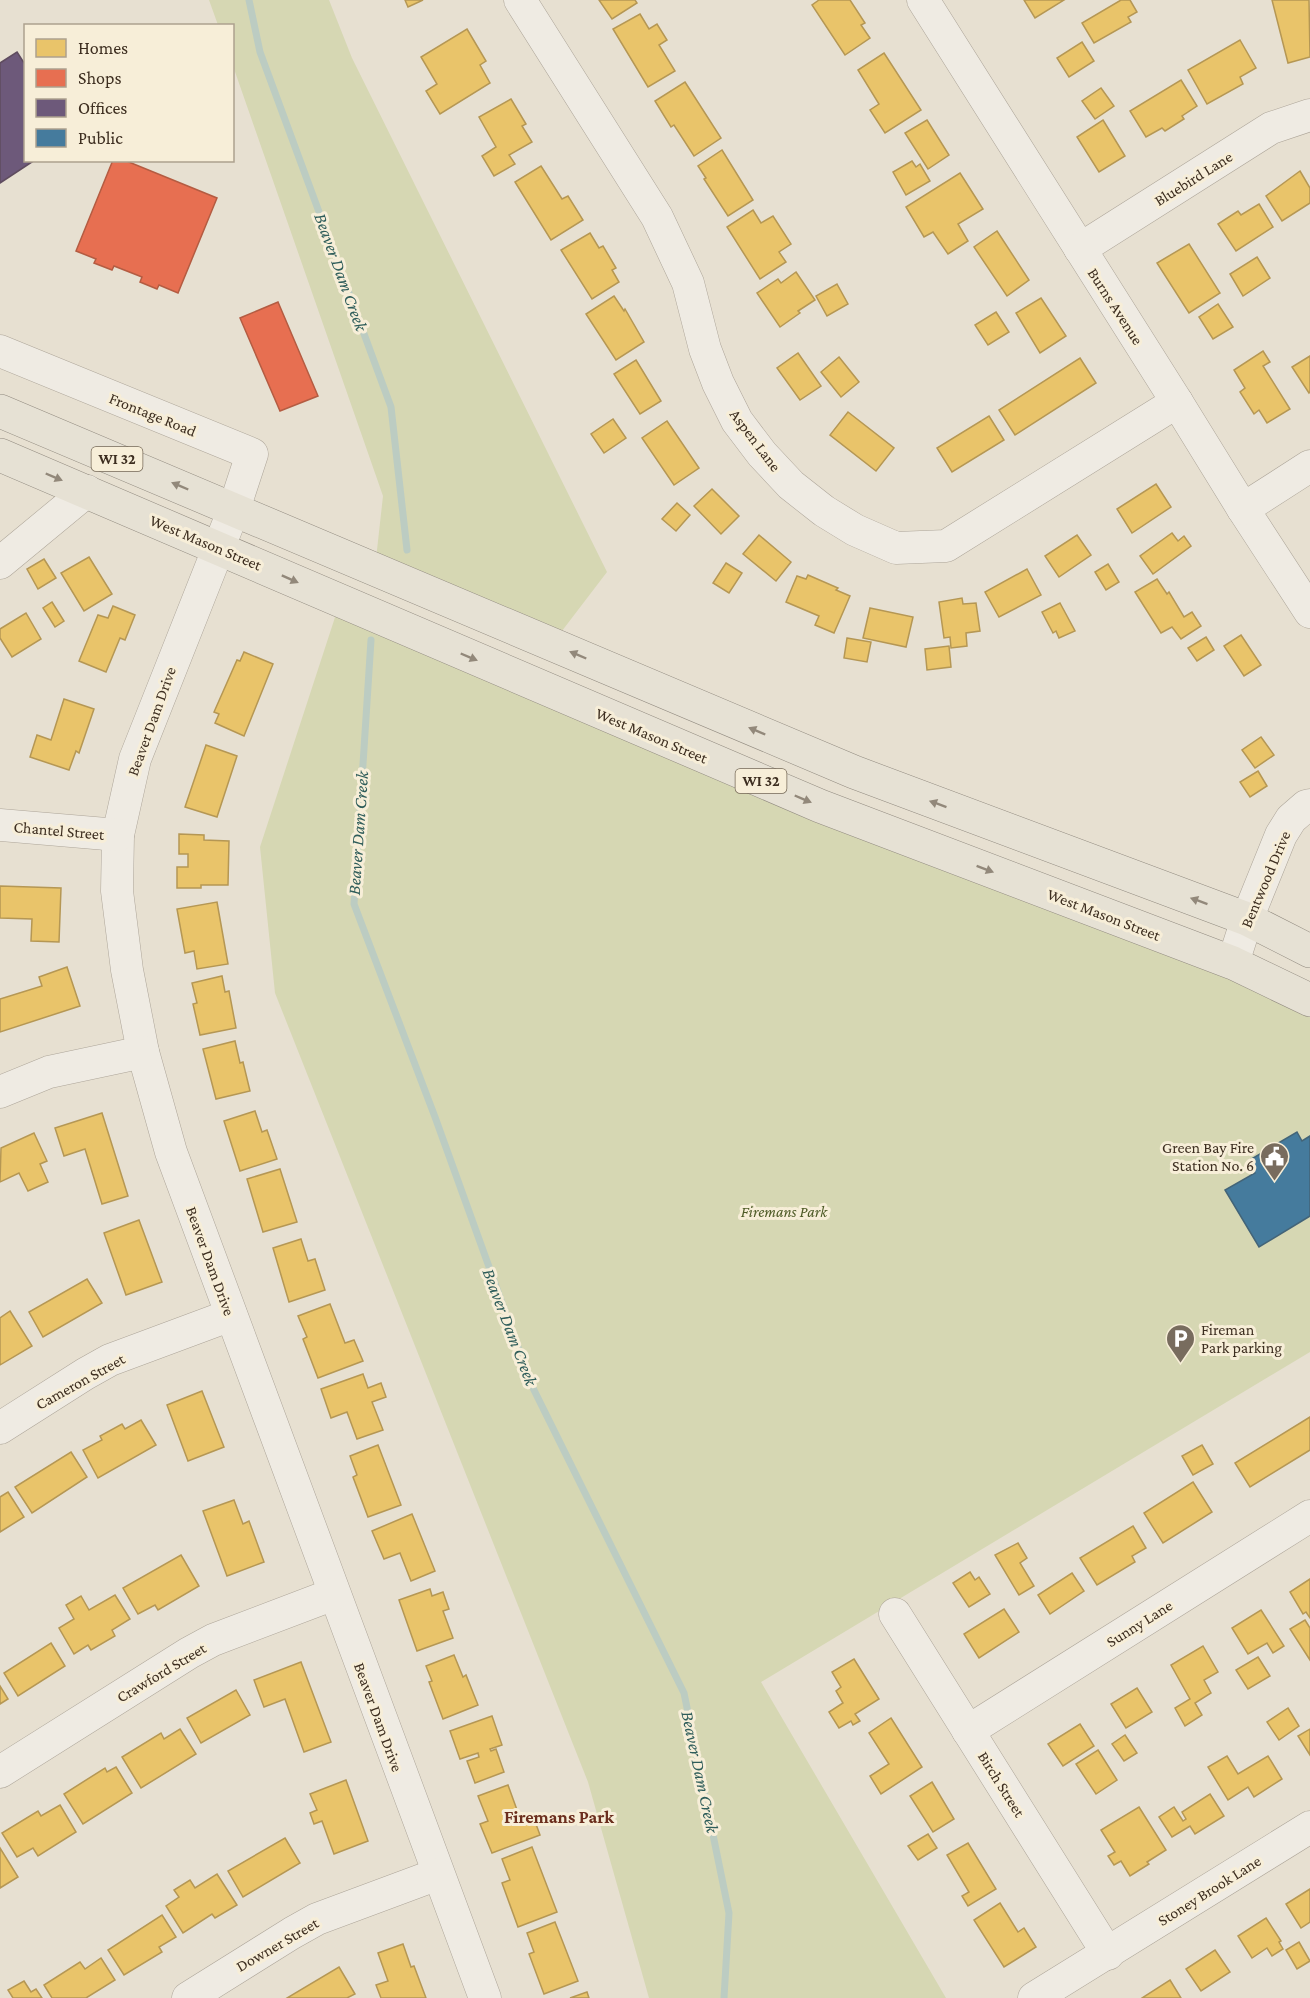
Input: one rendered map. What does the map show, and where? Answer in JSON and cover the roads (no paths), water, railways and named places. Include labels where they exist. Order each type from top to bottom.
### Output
[{"type":"main road","name":"WI 32","points":[[0,411],[854,772],[1247,919],[1310,951]]},
{"type":"main road","name":"West Mason Street","points":[[0,454],[218,546],[340,602],[820,806],[1233,963],[1310,1000]]},
{"type":"street","name":"Aspen Lane","points":[[520,0],[657,217],[688,283],[705,349],[718,383],[737,420],[762,454],[784,477],[824,511],[855,530],[896,548],[946,546],[1177,402]]},
{"type":"street","name":"Burns Avenue","points":[[923,0],[1310,612]]},
{"type":"street","name":"Bluebird Lane","points":[[1080,249],[1271,128],[1310,115]]},
{"type":"street","name":"Frontage Road","points":[[0,351],[252,454],[234,509]]},
{"type":"street","points":[[1243,509],[1310,466]]},
{"type":"street","points":[[0,563],[87,491]]},
{"type":"street","name":"Beaver Dam Drive","points":[[234,509],[135,759],[118,836],[117,891],[127,970],[143,1052],[171,1152],[485,1998]]},
{"type":"street","name":"Bentwood Drive","points":[[1233,963],[1247,919],[1281,835],[1291,819],[1310,805]]},
{"type":"street","name":"Chantel Street","points":[[0,825],[118,836]]},
{"type":"street","points":[[0,1092],[49,1072],[143,1052]]},
{"type":"street","name":"Cameron Street","points":[[0,1428],[110,1360],[231,1315]]},
{"type":"street","name":"Sunny Lane","points":[[968,1731],[1310,1516]]},
{"type":"street","name":"Crawford Street","points":[[0,1772],[213,1640],[334,1594]]},
{"type":"street","name":"Birch Street","points":[[895,1614],[1108,1954]]},
{"type":"street","name":"Stoney Brook Lane","points":[[1034,1998],[1310,1827]]},
{"type":"street","name":"Downer Street","points":[[189,1998],[292,1932],[317,1919],[438,1874]]},
{"type":"waterway","name":"Beaver Dam Creek","points":[[249,0],[260,52],[391,407],[407,550]]},
{"type":"waterway","name":"Beaver Dam Creek","points":[[371,640],[354,904],[435,1117],[532,1386],[684,1693],[729,1913],[724,1998]]},
{"type":"place","name":"Green Bay Fire Station No. 6","points":[[1275,1182]]},
{"type":"place","name":"Fireman Park parking","points":[[1180,1364]]},
{"type":"district","name":"Firemans Park","points":[[559,1817]]}]
